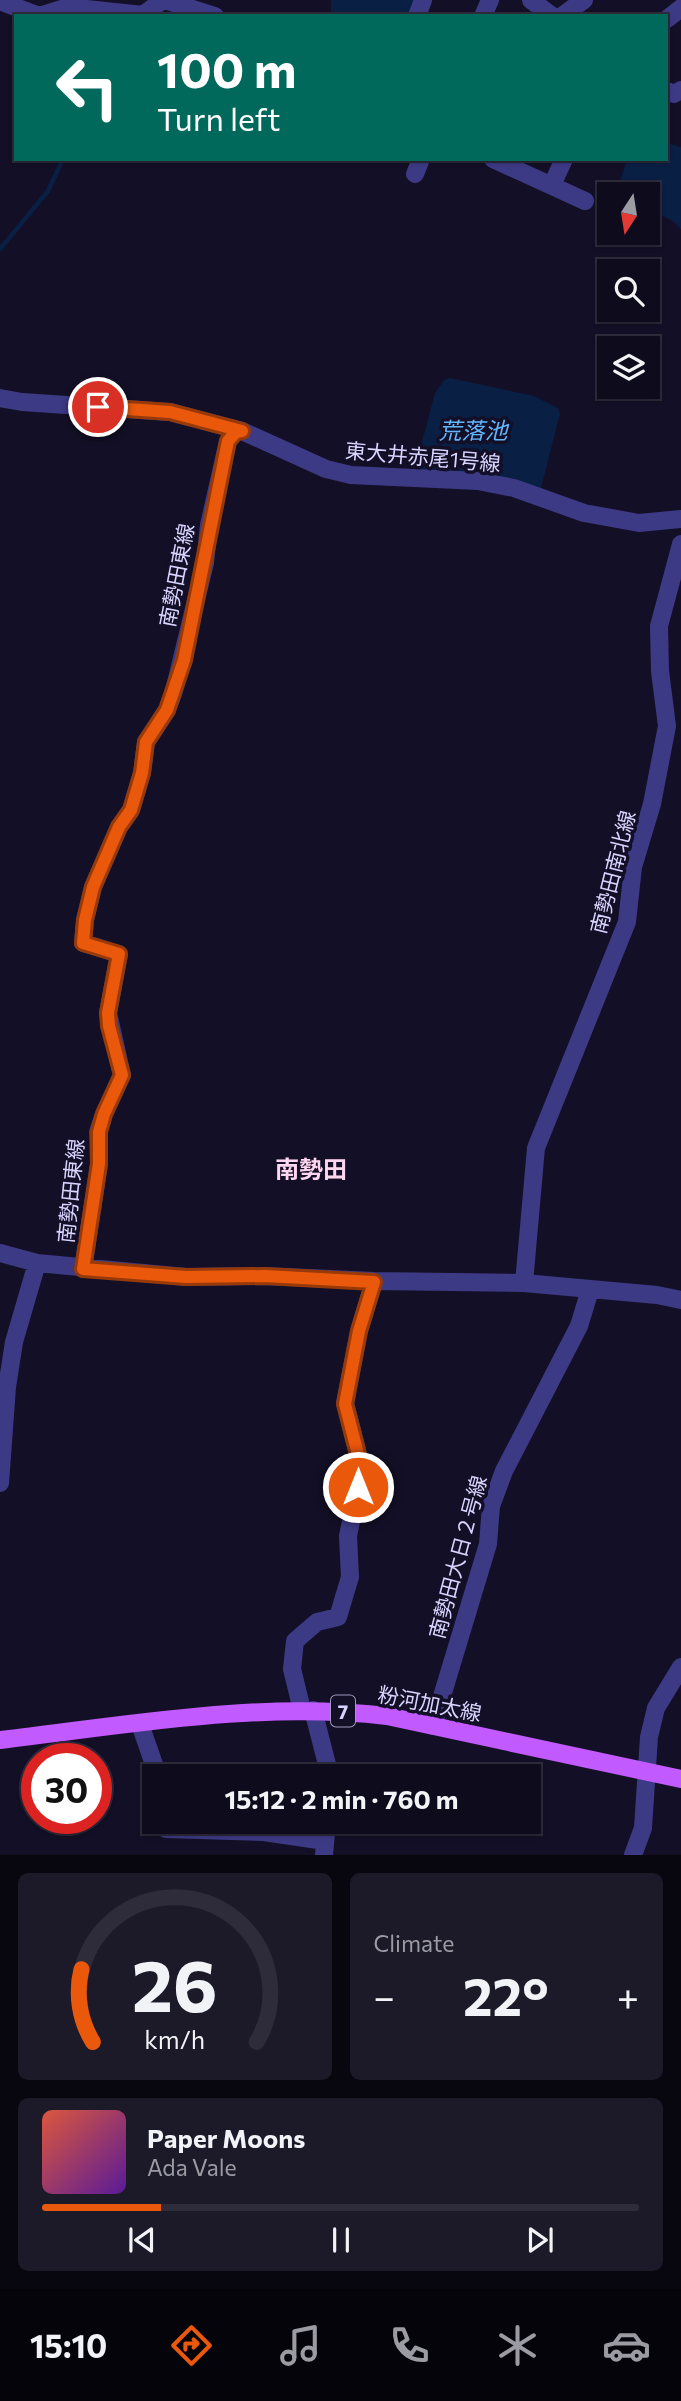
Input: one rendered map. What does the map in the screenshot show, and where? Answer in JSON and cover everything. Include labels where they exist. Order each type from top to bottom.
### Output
[{"type":"main road","name":"粉河加太線","points":[[0,1740],[222,1714],[308,1710],[387,1716],[681,1779]]},
{"type":"street","points":[[144,14],[164,0],[209,14]]},
{"type":"street","points":[[531,0],[549,14]]},
{"type":"street","points":[[565,14],[584,0]]},
{"type":"street","points":[[0,1],[33,14]]},
{"type":"street","points":[[45,14],[68,7],[134,14]]},
{"type":"street","points":[[498,161],[585,201]]},
{"type":"street","points":[[552,185],[563,161]]},
{"type":"street","name":"東大井赤尾1号線","points":[[0,398],[22,402],[170,412],[242,431],[326,469],[351,475],[478,481],[514,488],[584,513],[639,523],[681,519]]},
{"type":"street","name":"南勢田東線","points":[[83,1269],[99,1164],[99,1132],[122,1075],[108,1013],[119,954],[83,943],[85,920],[93,887],[138,791],[146,742],[167,710],[174,691],[202,575],[209,526],[228,441],[236,432],[242,431]]},
{"type":"street","name":"南勢田南北線","points":[[524,1283],[536,1147],[627,922],[634,867],[652,804],[667,726],[660,671],[659,626],[681,544]]},
{"type":"street","points":[[0,1253],[37,1263],[83,1269],[186,1277],[265,1276],[374,1282],[524,1283],[657,1295],[681,1300]]},
{"type":"street","points":[[0,1483],[7,1387],[14,1342],[37,1263]]},
{"type":"street","points":[[326,1764],[292,1669],[295,1641],[317,1622],[338,1617],[350,1577],[348,1536],[360,1462],[345,1404],[359,1331],[374,1282]]},
{"type":"street","name":"南勢田大日２号線","points":[[433,1726],[488,1544],[491,1506],[504,1471],[579,1326],[590,1290]]},
{"type":"street","points":[[632,1855],[643,1828],[649,1737],[656,1708],[681,1667]]},
{"type":"street","points":[[140,1724],[154,1764]]},
{"type":"street","points":[[272,1834],[325,1848]]},
{"type":"water","points":[[331,0],[417,0],[412,14],[331,14]]},
{"type":"water","points":[[668,143],[681,147],[681,230],[671,220],[662,216],[660,182],[620,182],[626,161],[668,161]]},
{"type":"water","name":"荒落池","points":[[450,378],[534,396],[558,408],[560,414],[541,488],[414,472],[435,393],[444,380]]},
{"type":"waterway","points":[[0,249],[48,191],[62,161]]},
{"type":"district","name":"南勢田","points":[[311,1168]]},
{"type":"route","points":[[98,407],[170,412],[242,431],[236,432],[228,441],[184,660],[167,710],[146,742],[138,791],[93,887],[85,920],[83,943],[119,954],[108,1013],[122,1075],[99,1132],[99,1164],[83,1269],[186,1277],[265,1276],[374,1282],[359,1331],[345,1404],[360,1462],[358,1487]]}]
